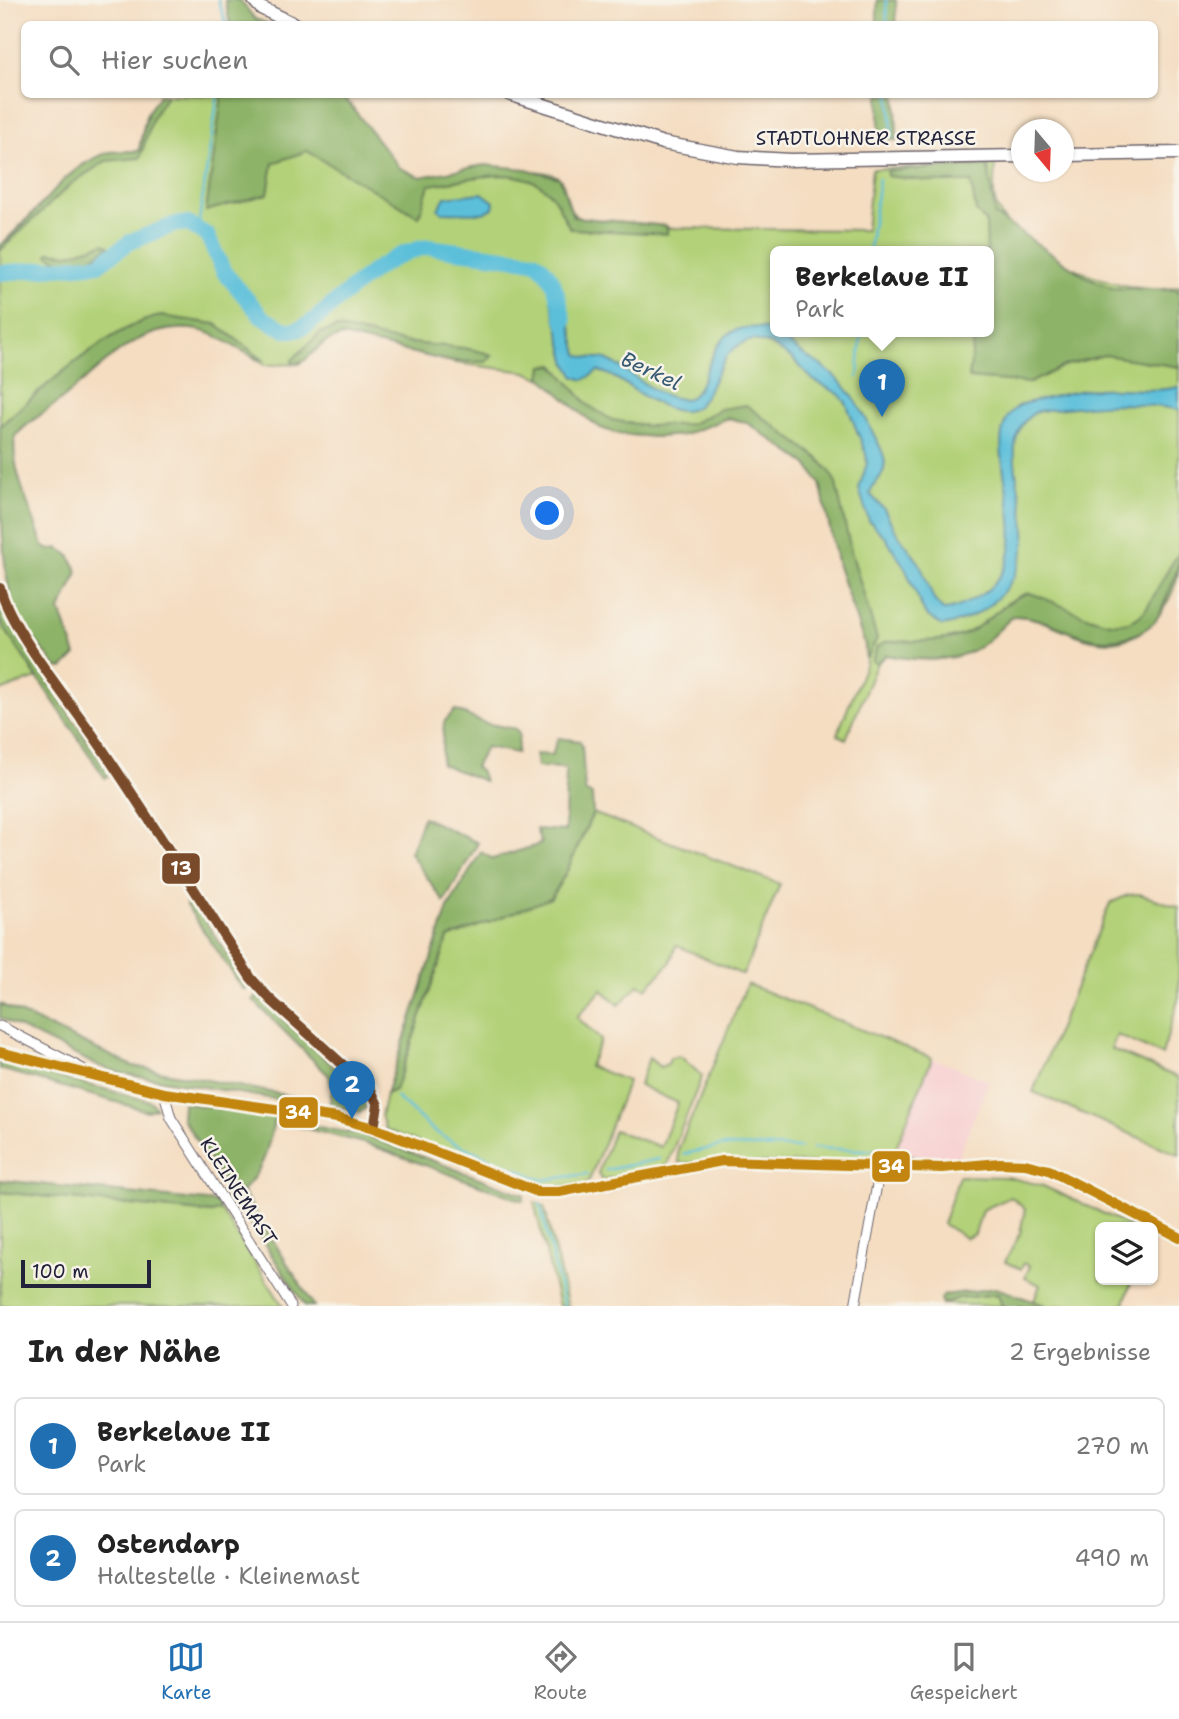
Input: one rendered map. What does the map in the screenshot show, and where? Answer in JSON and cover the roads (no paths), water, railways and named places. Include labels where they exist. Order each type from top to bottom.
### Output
[{"type":"street","points":[[257,4],[288,21]]},
{"type":"street","name":"STADTLOHNER STRASSE","points":[[522,98],[663,143],[738,157],[791,160],[1011,156]]},
{"type":"street","points":[[1074,155],[1179,153]]},
{"type":"street","points":[[0,588],[4,603],[20,629],[251,978],[270,999],[370,1090],[378,1105],[374,1128]]},
{"type":"street","points":[[0,1027],[100,1078]]},
{"type":"street","points":[[0,1052],[164,1093],[337,1118],[374,1128],[538,1192],[569,1191],[722,1161],[880,1168],[1025,1164],[1049,1170],[1179,1237]]},
{"type":"street","name":"KLEINEMAST","points":[[164,1093],[171,1118],[292,1306]]},
{"type":"street","points":[[855,1306],[880,1168]]},
{"type":"water","points":[[482,193],[494,202],[493,208],[483,213],[441,212],[438,209],[445,197]]},
{"type":"water","points":[[564,299],[578,354],[608,360],[653,389],[673,397],[691,397],[698,390],[719,343],[728,334],[739,329],[770,331],[770,337],[781,337],[832,374],[858,405],[883,454],[884,469],[870,494],[884,509],[895,530],[920,564],[934,600],[943,610],[958,607],[978,597],[1002,574],[1010,550],[1011,523],[1001,445],[1005,423],[1017,407],[1070,392],[1179,387],[1179,410],[1126,404],[1091,406],[1038,411],[1024,422],[1017,435],[1015,452],[1025,524],[1022,557],[1016,572],[998,597],[986,607],[973,616],[942,626],[925,614],[905,568],[885,537],[869,521],[859,489],[867,463],[866,454],[846,403],[839,394],[813,380],[793,359],[771,345],[754,340],[738,345],[727,356],[706,396],[697,406],[686,411],[670,409],[608,374],[598,371],[584,380],[575,377],[567,364],[551,300]]},
{"type":"waterway","points":[[218,0],[225,21]]},
{"type":"waterway","points":[[886,0],[887,21]]},
{"type":"waterway","points":[[198,228],[217,98]]},
{"type":"waterway","points":[[890,98],[892,137]]},
{"type":"waterway","points":[[870,246],[879,179]]},
{"type":"waterway","name":"Berkel","points":[[0,273],[99,264],[130,242],[176,224],[188,224],[207,235],[224,272],[263,318],[285,330],[297,330],[309,324],[365,278],[395,258],[428,247],[534,261],[551,279],[564,321]]},
{"type":"waterway","points":[[858,377],[861,337]]},
{"type":"waterway","points":[[396,1097],[434,1131],[454,1143],[542,1180],[588,1174]]},
{"type":"waterway","points":[[684,1154],[721,1146],[800,1148]]},
{"type":"waterway","points":[[813,1148],[887,1151]]},
{"type":"waterway","points":[[606,1170],[659,1159]]},
{"type":"waterway","points":[[540,1204],[564,1306]]},
{"type":"place","name":"Berkelaue II","points":[[882,417]]},
{"type":"place","name":"Ostendarp","points":[[352,1119]]}]
